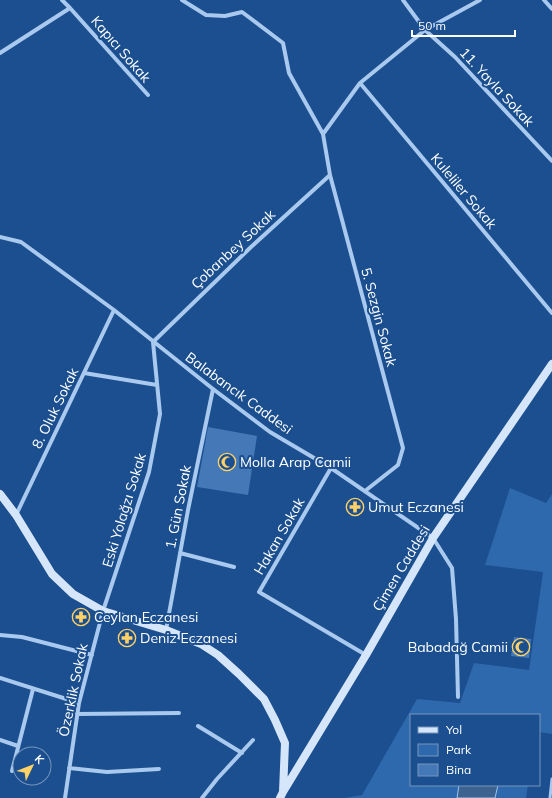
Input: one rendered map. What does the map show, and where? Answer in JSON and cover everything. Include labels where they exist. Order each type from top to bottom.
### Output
[{"type":"main road","name":"Çimen Caddesi","points":[[282,795],[433,538],[552,364]]},
{"type":"main road","points":[[0,494],[16,515],[52,574],[73,594],[103,611],[166,630],[201,644],[218,655],[264,699],[285,743],[282,795]]},
{"type":"street","name":"Kapıcı Sokak","points":[[62,0],[148,95]]},
{"type":"street","name":"5. Sezgin Sokak","points":[[182,0],[206,15],[225,16],[242,12],[283,43],[289,73],[323,134],[330,175],[402,448],[398,465],[365,491]]},
{"type":"street","name":"11. Yayla Sokak","points":[[403,0],[425,30],[455,57],[552,161]]},
{"type":"street","points":[[323,134],[360,83],[425,30],[480,0]]},
{"type":"street","points":[[544,0],[552,9]]},
{"type":"street","points":[[0,53],[70,8]]},
{"type":"street","name":"Kuleliler Sokak","points":[[360,83],[552,313]]},
{"type":"street","name":"Çobanbey Sokak","points":[[153,342],[251,247],[330,175]]},
{"type":"street","name":"Balabancık Caddesi","points":[[0,237],[21,242],[114,310],[213,389],[270,432],[331,468],[433,538],[452,568],[456,619],[458,697]]},
{"type":"street","name":"8. Oluk Sokak","points":[[16,515],[114,310]]},
{"type":"street","name":"Eski Yolağzı Sokak","points":[[103,611],[149,472],[160,414],[153,342]]},
{"type":"street","points":[[84,373],[157,386]]},
{"type":"street","name":"1. Gün Sokak","points":[[166,630],[213,389]]},
{"type":"street","name":"Hakan Sokak","points":[[331,468],[259,592],[366,654]]},
{"type":"street","points":[[180,553],[234,567]]},
{"type":"street","name":"Özerklik Sokak","points":[[65,798],[79,703],[103,611]]},
{"type":"street","points":[[0,635],[22,637],[92,655]]},
{"type":"street","points":[[0,678],[79,703]]},
{"type":"street","points":[[0,740],[18,746],[33,689]]},
{"type":"street","points":[[77,714],[179,713]]},
{"type":"street","points":[[198,726],[242,752]]},
{"type":"street","points":[[202,798],[217,779],[253,740]]},
{"type":"street","points":[[69,768],[107,772],[159,769]]},
{"type":"lane","points":[[550,798],[552,779]]},
{"type":"green space","points":[[510,488],[546,503],[552,494],[552,734],[540,732],[540,714],[410,714],[410,786],[528,786],[526,798],[344,798],[362,795],[417,699],[460,703],[474,663],[529,670],[543,572],[485,565]]},
{"type":"shaded area","points":[[459,786],[498,786],[495,798],[457,798]]},
{"type":"building","name":"Molla Arap Camii","points":[[208,427],[257,436],[248,495],[197,487]]},
{"type":"building","name":"Babadağ Camii","points":[[514,637],[531,639],[529,658],[511,656]]},
{"type":"place","name":"Molla Arap Camii","points":[[227,462]]},
{"type":"place","name":"Umut Eczanesi","points":[[355,507]]},
{"type":"place","name":"Ceylan Eczanesi","points":[[81,617]]},
{"type":"place","name":"Deniz Eczanesi","points":[[127,638]]},
{"type":"place","name":"Babadağ Camii","points":[[521,647]]}]
